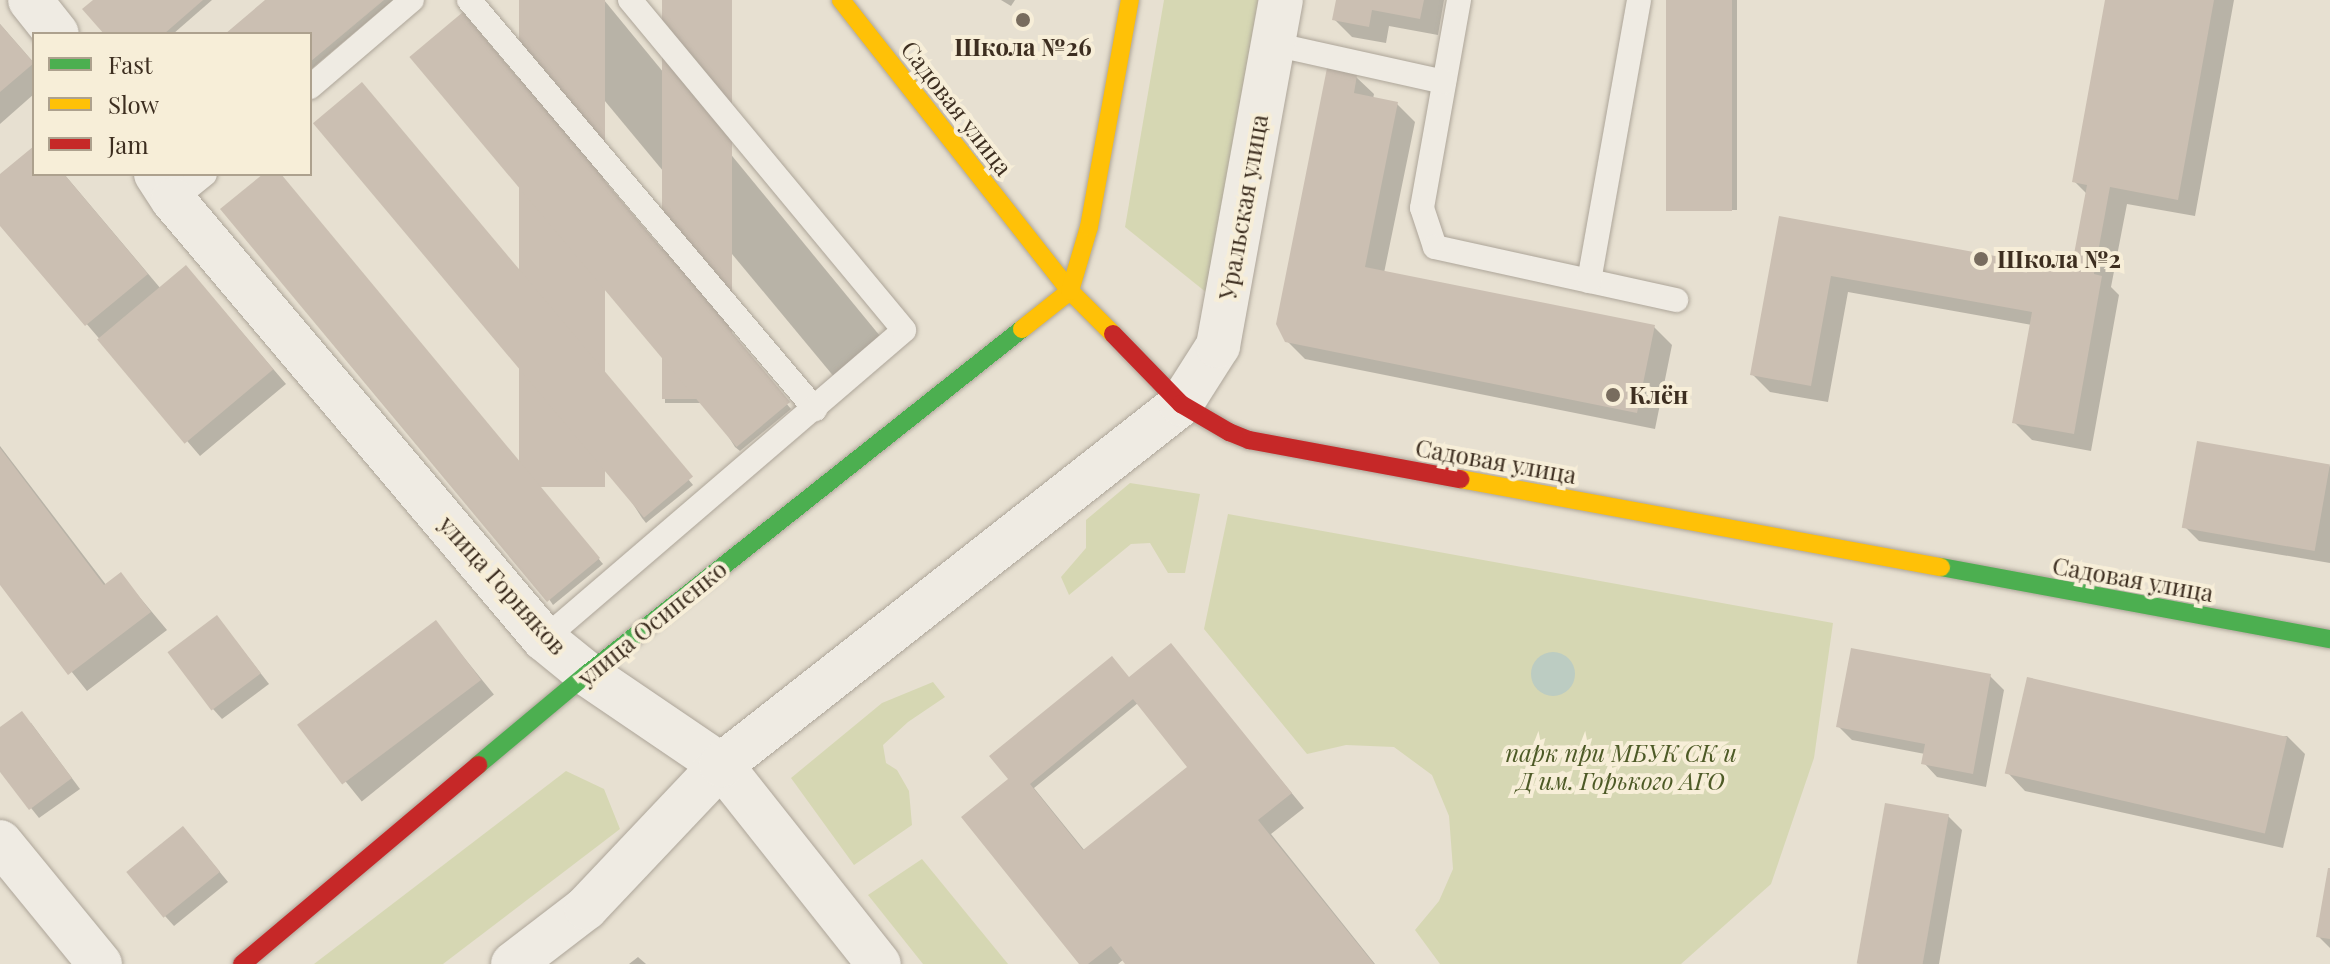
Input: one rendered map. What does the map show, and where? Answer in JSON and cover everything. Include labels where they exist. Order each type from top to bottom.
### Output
[{"type":"street","points":[[30,0],[55,32]]},
{"type":"street","name":"Садовая улица","points":[[841,0],[1070,291],[1181,404],[1249,440],[2330,639]]},
{"type":"street","points":[[1070,291],[1089,227],[1130,0]]},
{"type":"street","name":"Уральская улица","points":[[1181,404],[1218,346],[1281,0]]},
{"type":"street","name":"улица Горняков","points":[[178,183],[544,639],[587,674],[721,765],[879,964]]},
{"type":"street","name":"улица Осипенко","points":[[242,964],[587,674],[1070,291]]},
{"type":"street","points":[[513,964],[586,908],[721,765],[1181,404]]},
{"type":"street","points":[[0,842],[100,964]]},
{"type":"lane","points":[[312,85],[412,0]]},
{"type":"lane","points":[[469,0],[815,409]]},
{"type":"lane","points":[[544,639],[904,330],[630,0]]},
{"type":"lane","points":[[1459,0],[1422,208],[1435,247],[1676,300]]},
{"type":"lane","points":[[1589,281],[1639,0]]},
{"type":"lane","points":[[1273,44],[1444,82]]},
{"type":"green space","points":[[1164,0],[1258,0],[1207,293],[1125,227]]},
{"type":"green space","points":[[1130,483],[1200,494],[1185,573],[1168,573],[1150,543],[1131,544],[1069,595],[1061,577],[1086,548],[1086,520]]},
{"type":"green space","name":"парк при МБУК СК и Д им. Горького АГО","points":[[1228,514],[1833,623],[1814,758],[1771,884],[1681,964],[1440,964],[1415,930],[1439,901],[1453,869],[1449,816],[1432,775],[1394,747],[1346,745],[1307,754],[1204,629]]},
{"type":"green space","points":[[933,682],[945,697],[908,722],[883,745],[886,763],[897,770],[909,791],[912,825],[854,865],[791,778],[882,703]]},
{"type":"green space","points":[[566,771],[604,789],[620,829],[443,964],[314,964]]},
{"type":"green space","points":[[922,859],[1008,964],[923,964],[868,895]]},
{"type":"shaded area","points":[[1553,652],[1568,659],[1575,674],[1568,689],[1553,696],[1538,689],[1531,674],[1538,659]]},
{"type":"building","points":[[93,0],[203,0],[166,32],[102,32],[82,9]]},
{"type":"building","points":[[265,0],[384,0],[312,60],[312,32],[227,32]]},
{"type":"building","points":[[519,0],[605,0],[605,487],[519,487]]},
{"type":"building","points":[[662,0],[732,0],[732,399],[662,399]]},
{"type":"building","points":[[1336,0],[1424,0],[1420,19],[1372,10],[1369,27],[1332,20]]},
{"type":"building","points":[[1666,0],[1732,0],[1732,211],[1666,211]]},
{"type":"building","points":[[2105,0],[2214,0],[2178,200],[2110,187],[2094,274],[2102,276],[2074,434],[2012,423],[2032,312],[1831,276],[1811,386],[1750,375],[1779,216],[2071,270],[2087,185],[2072,182]]},
{"type":"building","points":[[463,12],[790,402],[737,447],[409,57]]},
{"type":"building","points":[[0,24],[32,61],[32,65],[0,92]]},
{"type":"building","points":[[1327,68],[1357,75],[1354,93],[1398,102],[1365,267],[1655,325],[1637,413],[1285,342],[1276,324]]},
{"type":"building","points":[[362,82],[693,477],[644,518],[313,123]]},
{"type":"building","points":[[32,148],[32,176],[66,176],[148,274],[85,326],[0,226],[0,174]]},
{"type":"building","points":[[261,176],[283,176],[600,558],[547,602],[220,209]]},
{"type":"building","points":[[186,265],[273,369],[185,444],[97,340]]},
{"type":"building","points":[[2197,441],[2330,464],[2315,551],[2182,528]]},
{"type":"building","points":[[0,448],[104,585],[121,572],[151,612],[68,675],[0,585]]},
{"type":"building","points":[[217,615],[261,673],[211,711],[167,652]]},
{"type":"building","points":[[436,620],[481,680],[342,785],[297,725]]},
{"type":"building","points":[[1171,643],[1292,793],[1258,820],[1374,964],[1125,964],[1111,946],[1088,964],[1079,964],[961,817],[1008,779],[989,756],[1112,656],[1129,677]],"holes":[[[1133,699],[1187,767],[1083,850],[1030,784]]]},
{"type":"building","points":[[1851,648],[1991,674],[1973,774],[1921,764],[1925,744],[1836,727]]},
{"type":"building","points":[[2027,677],[2287,737],[2265,834],[2005,773]]},
{"type":"building","points":[[22,711],[72,778],[29,810],[0,772],[0,727]]},
{"type":"building","points":[[1885,803],[1949,814],[1923,964],[1857,964]]},
{"type":"building","points":[[183,826],[220,872],[163,918],[126,872]]},
{"type":"building","points":[[2330,868],[2330,939],[2316,937]]},
{"type":"traffic: fast","points":[[478,765],[587,674],[1022,329]]},
{"type":"traffic: fast","points":[[1941,567],[2330,639]]},
{"type":"traffic: slow","points":[[841,0],[1070,291],[1113,334]]},
{"type":"traffic: slow","points":[[1022,329],[1070,291],[1089,227],[1130,0]]},
{"type":"traffic: slow","points":[[1460,479],[1941,567]]},
{"type":"traffic: jam","points":[[1113,334],[1181,404],[1229,432],[1249,440],[1460,479]]},
{"type":"traffic: jam","points":[[242,964],[478,765]]},
{"type":"place","name":"Школа №26","points":[[1023,20]]},
{"type":"place","name":"Школа №2","points":[[1981,259]]},
{"type":"place","name":"Клён","points":[[1613,395]]}]
